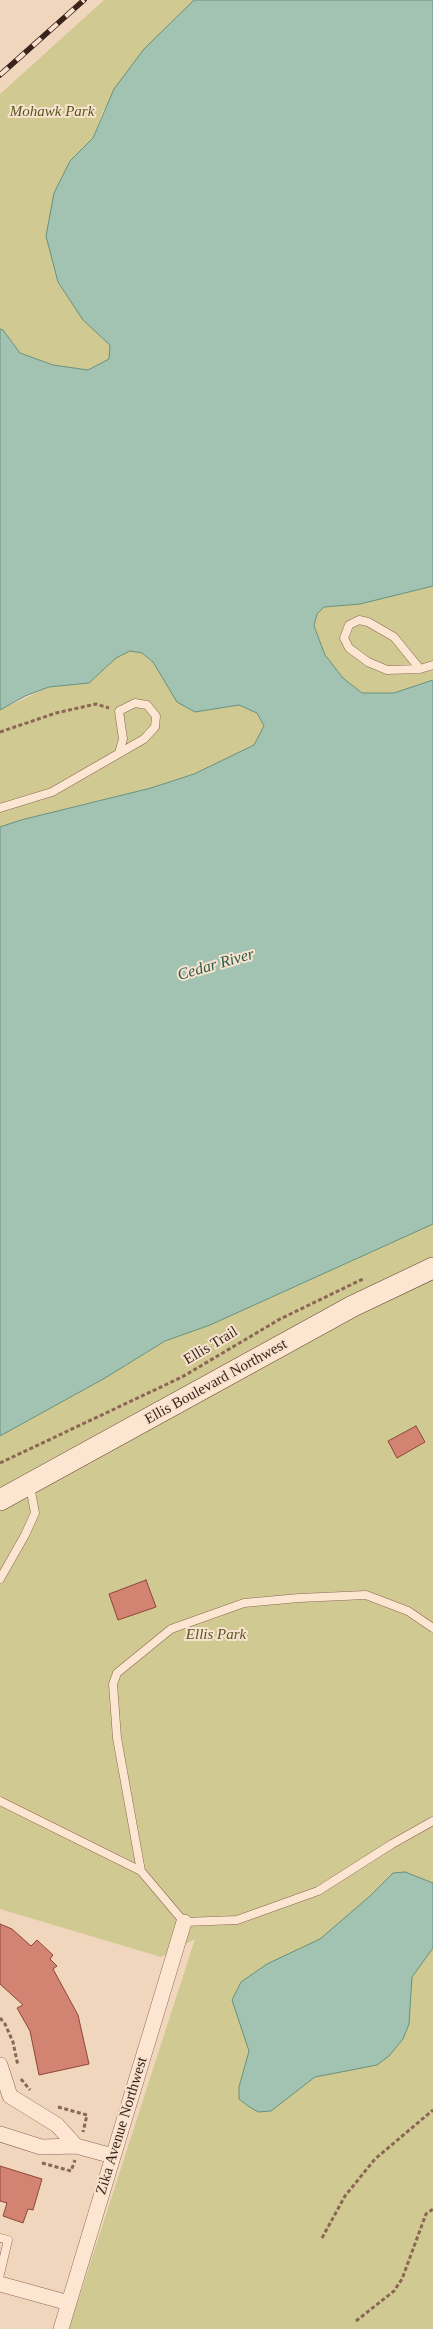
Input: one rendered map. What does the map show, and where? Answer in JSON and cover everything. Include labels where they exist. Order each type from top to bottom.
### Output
[{"type":"street","name":"Ellis Boulevard Northwest","points":[[0,1500],[353,1306],[433,1268]]},
{"type":"street","name":"Zika Avenue Northwest","points":[[60,2329],[184,1922]]},
{"type":"street","points":[[0,2065],[10,2096],[57,2125],[78,2146]]},
{"type":"street","points":[[0,2134],[41,2147],[78,2146],[113,2156]]},
{"type":"street","points":[[0,2284],[69,2303]]},
{"type":"lane","points":[[420,669],[394,637],[368,622],[359,620],[349,625],[344,638],[349,648],[368,662],[387,670],[420,669],[433,665]]},
{"type":"lane","points":[[0,808],[52,792],[144,739],[155,727],[156,716],[146,705],[135,703],[119,711],[123,739],[119,753]]},
{"type":"lane","points":[[0,1579],[35,1513],[30,1485]]},
{"type":"lane","points":[[141,1871],[117,1738],[113,1684],[117,1672],[171,1629],[244,1604],[299,1598],[366,1596],[408,1611],[433,1628]]},
{"type":"lane","points":[[0,1801],[141,1871],[184,1922],[237,1920],[318,1891],[392,1844],[433,1821]]},
{"type":"lane","points":[[0,2238],[8,2240],[0,2274]]},
{"type":"path","points":[[0,732],[56,713],[96,704],[119,711]]},
{"type":"path","name":"Ellis Trail","points":[[0,1463],[182,1377],[280,1319],[366,1278]]},
{"type":"path","points":[[0,2018],[5,2024],[13,2042],[18,2069]]},
{"type":"path","points":[[20,2078],[31,2092]]},
{"type":"path","points":[[54,2106],[87,2115],[78,2146]]},
{"type":"path","points":[[322,2238],[345,2196],[375,2159],[433,2110]]},
{"type":"path","points":[[356,2321],[394,2291],[402,2279],[426,2214],[433,2209]]},
{"type":"green space","name":"Mohawk Park","points":[[104,0],[194,0],[103,111],[93,138],[70,161],[83,320],[110,345],[109,359],[88,370],[53,365],[20,353],[3,330],[0,329],[0,94]]},
{"type":"green space","points":[[433,586],[433,680],[394,693],[362,693],[343,678],[325,655],[314,626],[317,614],[324,607],[360,604]]},
{"type":"green space","points":[[130,651],[142,653],[153,662],[177,702],[195,711],[239,705],[257,713],[265,727],[254,745],[194,774],[151,788],[21,820],[0,827],[0,710],[49,687],[89,683],[116,658]]},
{"type":"green space","name":"Ellis Park","points":[[433,1224],[433,2329],[69,2329],[195,1939],[161,1957],[0,1909],[0,1436],[105,1378],[165,1341],[210,1325]]},
{"type":"water","name":"Cedar River","points":[[194,0],[433,0],[433,586],[360,604],[324,607],[317,614],[314,626],[325,655],[343,678],[362,693],[394,693],[433,680],[433,1224],[210,1325],[165,1341],[105,1378],[0,1436],[0,827],[21,820],[151,788],[194,774],[254,745],[264,726],[257,713],[239,705],[195,712],[177,702],[153,662],[142,653],[130,651],[116,658],[89,683],[49,687],[25,696],[0,710],[0,329],[3,330],[20,353],[53,365],[88,370],[109,359],[110,345],[83,320],[58,282],[46,236],[54,193],[70,161],[93,138],[114,89],[144,49]]},
{"type":"water","points":[[405,1872],[433,1883],[433,1948],[412,1977],[409,2024],[403,2039],[389,2056],[377,2065],[315,2077],[271,2111],[258,2112],[248,2106],[239,2099],[239,2087],[249,2051],[232,2000],[241,1982],[267,1964],[320,1939],[370,1896],[393,1873]]},
{"type":"building","points":[[416,1426],[425,1442],[397,1458],[388,1441]]},
{"type":"building","points":[[146,1580],[156,1607],[118,1620],[109,1594]]},
{"type":"building","points":[[0,1924],[12,1929],[31,1946],[37,1940],[53,1955],[50,1959],[57,1966],[53,1969],[78,2015],[89,2064],[39,2075],[30,2031],[17,2008],[23,2005],[0,1984]]},
{"type":"building","points":[[0,2166],[42,2179],[33,2210],[28,2209],[23,2223],[3,2216],[7,2203],[0,2201]]},
{"type":"railway","points":[[0,75],[84,0]]}]
